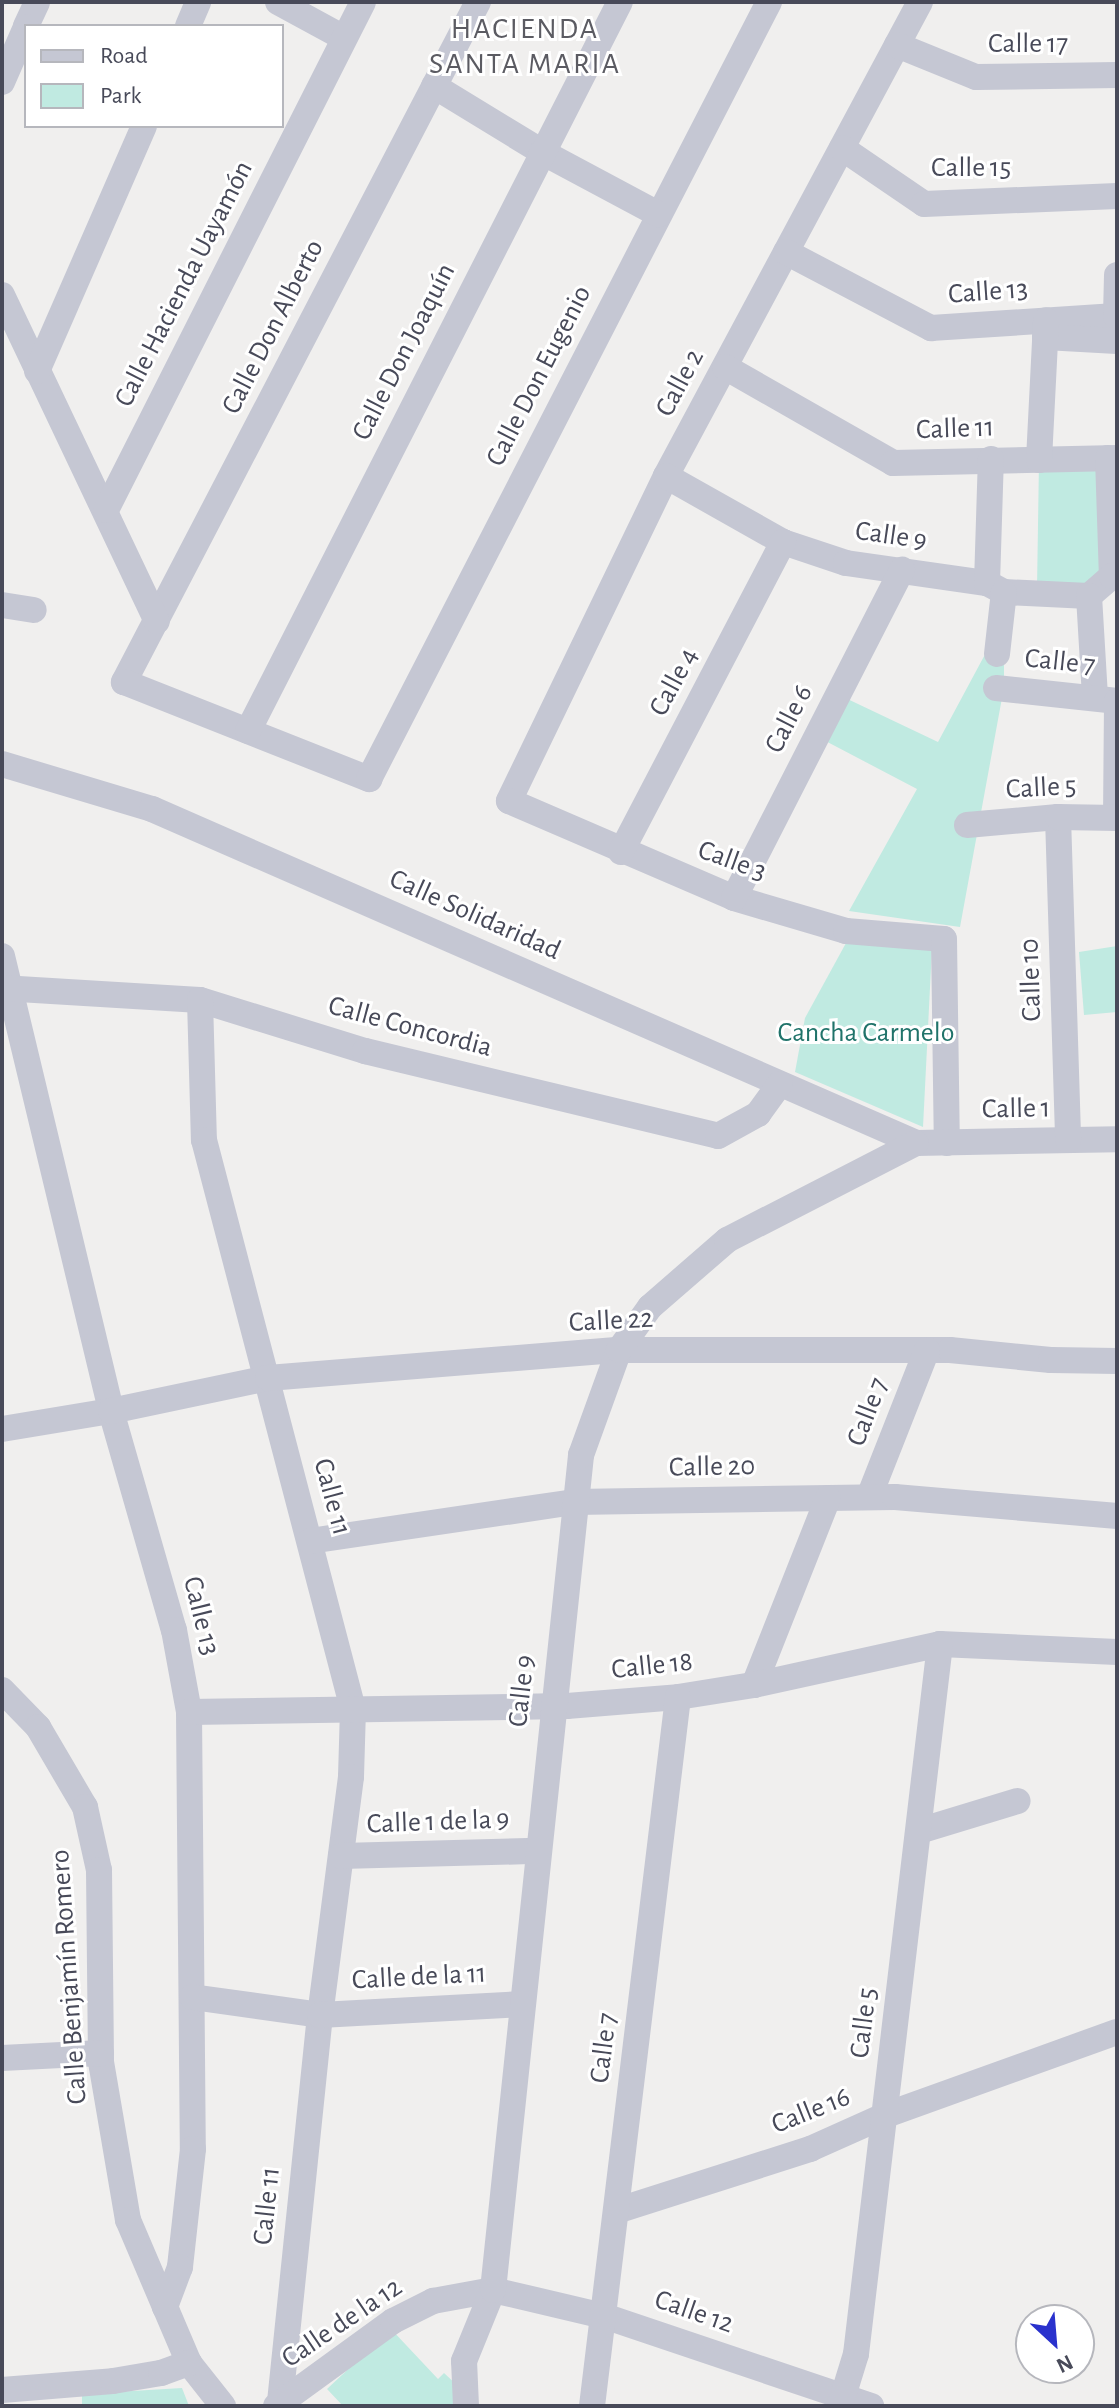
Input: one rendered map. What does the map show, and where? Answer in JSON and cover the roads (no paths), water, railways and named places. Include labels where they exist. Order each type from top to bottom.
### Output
[{"type":"street","points":[[27,24],[37,2]]},
{"type":"street","points":[[189,24],[198,2]]},
{"type":"street","points":[[278,2],[344,38]]},
{"type":"street","name":"Calle Hacienda Uayamón","points":[[106,510],[363,2]]},
{"type":"street","name":"Calle Don Alberto","points":[[248,731],[124,682],[478,2]]},
{"type":"street","name":"Calle Don Joaquín","points":[[248,731],[620,2]]},
{"type":"street","name":"Calle Don Eugenio","points":[[248,731],[369,779],[769,2]]},
{"type":"street","name":"Calle 2","points":[[509,801],[666,476],[920,2]]},
{"type":"street","points":[[2,82],[24,31]]},
{"type":"street","name":"Calle 17","points":[[897,45],[976,77],[1117,75]]},
{"type":"street","points":[[434,86],[542,152],[658,214]]},
{"type":"street","points":[[37,371],[143,128]]},
{"type":"street","name":"Calle 15","points":[[842,148],[924,204],[1117,196]]},
{"type":"street","name":"Calle 13","points":[[786,252],[931,328],[1046,329],[1117,341]]},
{"type":"street","points":[[1116,316],[1117,275]]},
{"type":"street","points":[[2,295],[157,621]]},
{"type":"street","name":"Calle 13","points":[[1046,329],[1116,316]]},
{"type":"street","points":[[1039,460],[1046,329]]},
{"type":"street","name":"Calle 11","points":[[725,367],[893,463],[1113,458]]},
{"type":"street","points":[[1113,458],[1114,576],[1089,596],[1109,700],[1116,818]]},
{"type":"street","points":[[991,459],[997,654]]},
{"type":"street","name":"Calle 9","points":[[666,476],[783,542],[846,563],[902,569],[996,587],[1089,596]]},
{"type":"street","name":"Calle 4","points":[[621,852],[783,542]]},
{"type":"street","name":"Calle 6","points":[[734,898],[902,569]]},
{"type":"street","points":[[2,605],[34,610]]},
{"type":"street","name":"Calle 7","points":[[996,688],[1109,700]]},
{"type":"street","name":"Calle Solidaridad","points":[[2,764],[152,809],[916,1143]]},
{"type":"street","name":"Calle 3","points":[[509,801],[621,852],[734,898],[846,931],[944,939],[947,1143]]},
{"type":"street","name":"Calle 5","points":[[967,825],[1058,817],[1116,818]]},
{"type":"street","name":"Calle 10","points":[[1058,817],[1068,1140]]},
{"type":"street","name":"Calle 13","points":[[2,956],[7,988],[111,1411],[174,1630],[189,1712],[193,2149],[180,2267],[165,2307]]},
{"type":"street","name":"Calle Concordia","points":[[7,988],[200,1000],[365,1051],[718,1136],[758,1114],[780,1084]]},
{"type":"street","name":"Calle 11","points":[[200,1000],[204,1140],[227,1238],[268,1378],[353,1709],[351,1777],[320,2015],[278,2405]]},
{"type":"street","name":"Calle 1","points":[[916,1143],[1117,1139]]},
{"type":"street","name":"Calle 9","points":[[466,2406],[464,2361],[493,2290],[520,2004],[581,1455],[619,1350],[650,1307],[727,1240],[916,1143]]},
{"type":"street","name":"Calle 22","points":[[2,1429],[111,1411],[268,1378],[619,1350],[927,1350],[1117,1361]]},
{"type":"street","name":"Calle 7","points":[[869,1497],[927,1350]]},
{"type":"street","name":"Calle 20","points":[[310,1541],[574,1502],[869,1497],[1117,1516]]},
{"type":"street","points":[[754,1685],[828,1498]]},
{"type":"street","name":"Calle 5","points":[[841,2401],[856,2354],[940,1644]]},
{"type":"street","name":"Calle 18","points":[[189,1712],[553,1707],[678,1697],[754,1685],[940,1644],[1117,1652]]},
{"type":"street","name":"Calle Benjamín Romero","points":[[2,1690],[38,1727],[85,1807],[99,1870],[101,2053],[128,2220],[189,2363],[223,2406]]},
{"type":"street","name":"Calle 7","points":[[592,2406],[678,1697]]},
{"type":"street","points":[[919,1831],[1018,1801]]},
{"type":"street","name":"Calle 1 de la 9","points":[[341,1856],[537,1851]]},
{"type":"street","points":[[192,1997],[320,2015]]},
{"type":"street","name":"Calle de la 11","points":[[320,2015],[520,2004]]},
{"type":"street","name":"Calle 16","points":[[616,2211],[810,2149],[886,2115],[1117,2032]]},
{"type":"street","points":[[2,2058],[101,2053]]},
{"type":"street","name":"Calle 12","points":[[493,2290],[604,2316],[841,2401],[871,2406]]},
{"type":"street","name":"Calle de la 12","points":[[278,2405],[393,2321],[433,2301],[493,2290]]},
{"type":"street","points":[[2,2390],[113,2381],[161,2373],[189,2363]]},
{"type":"district","name":"HACIENDA SANTA MARIA","points":[[525,46]]},
{"type":"park label","name":"Cancha Carmelo","points":[[866,1033]]}]
